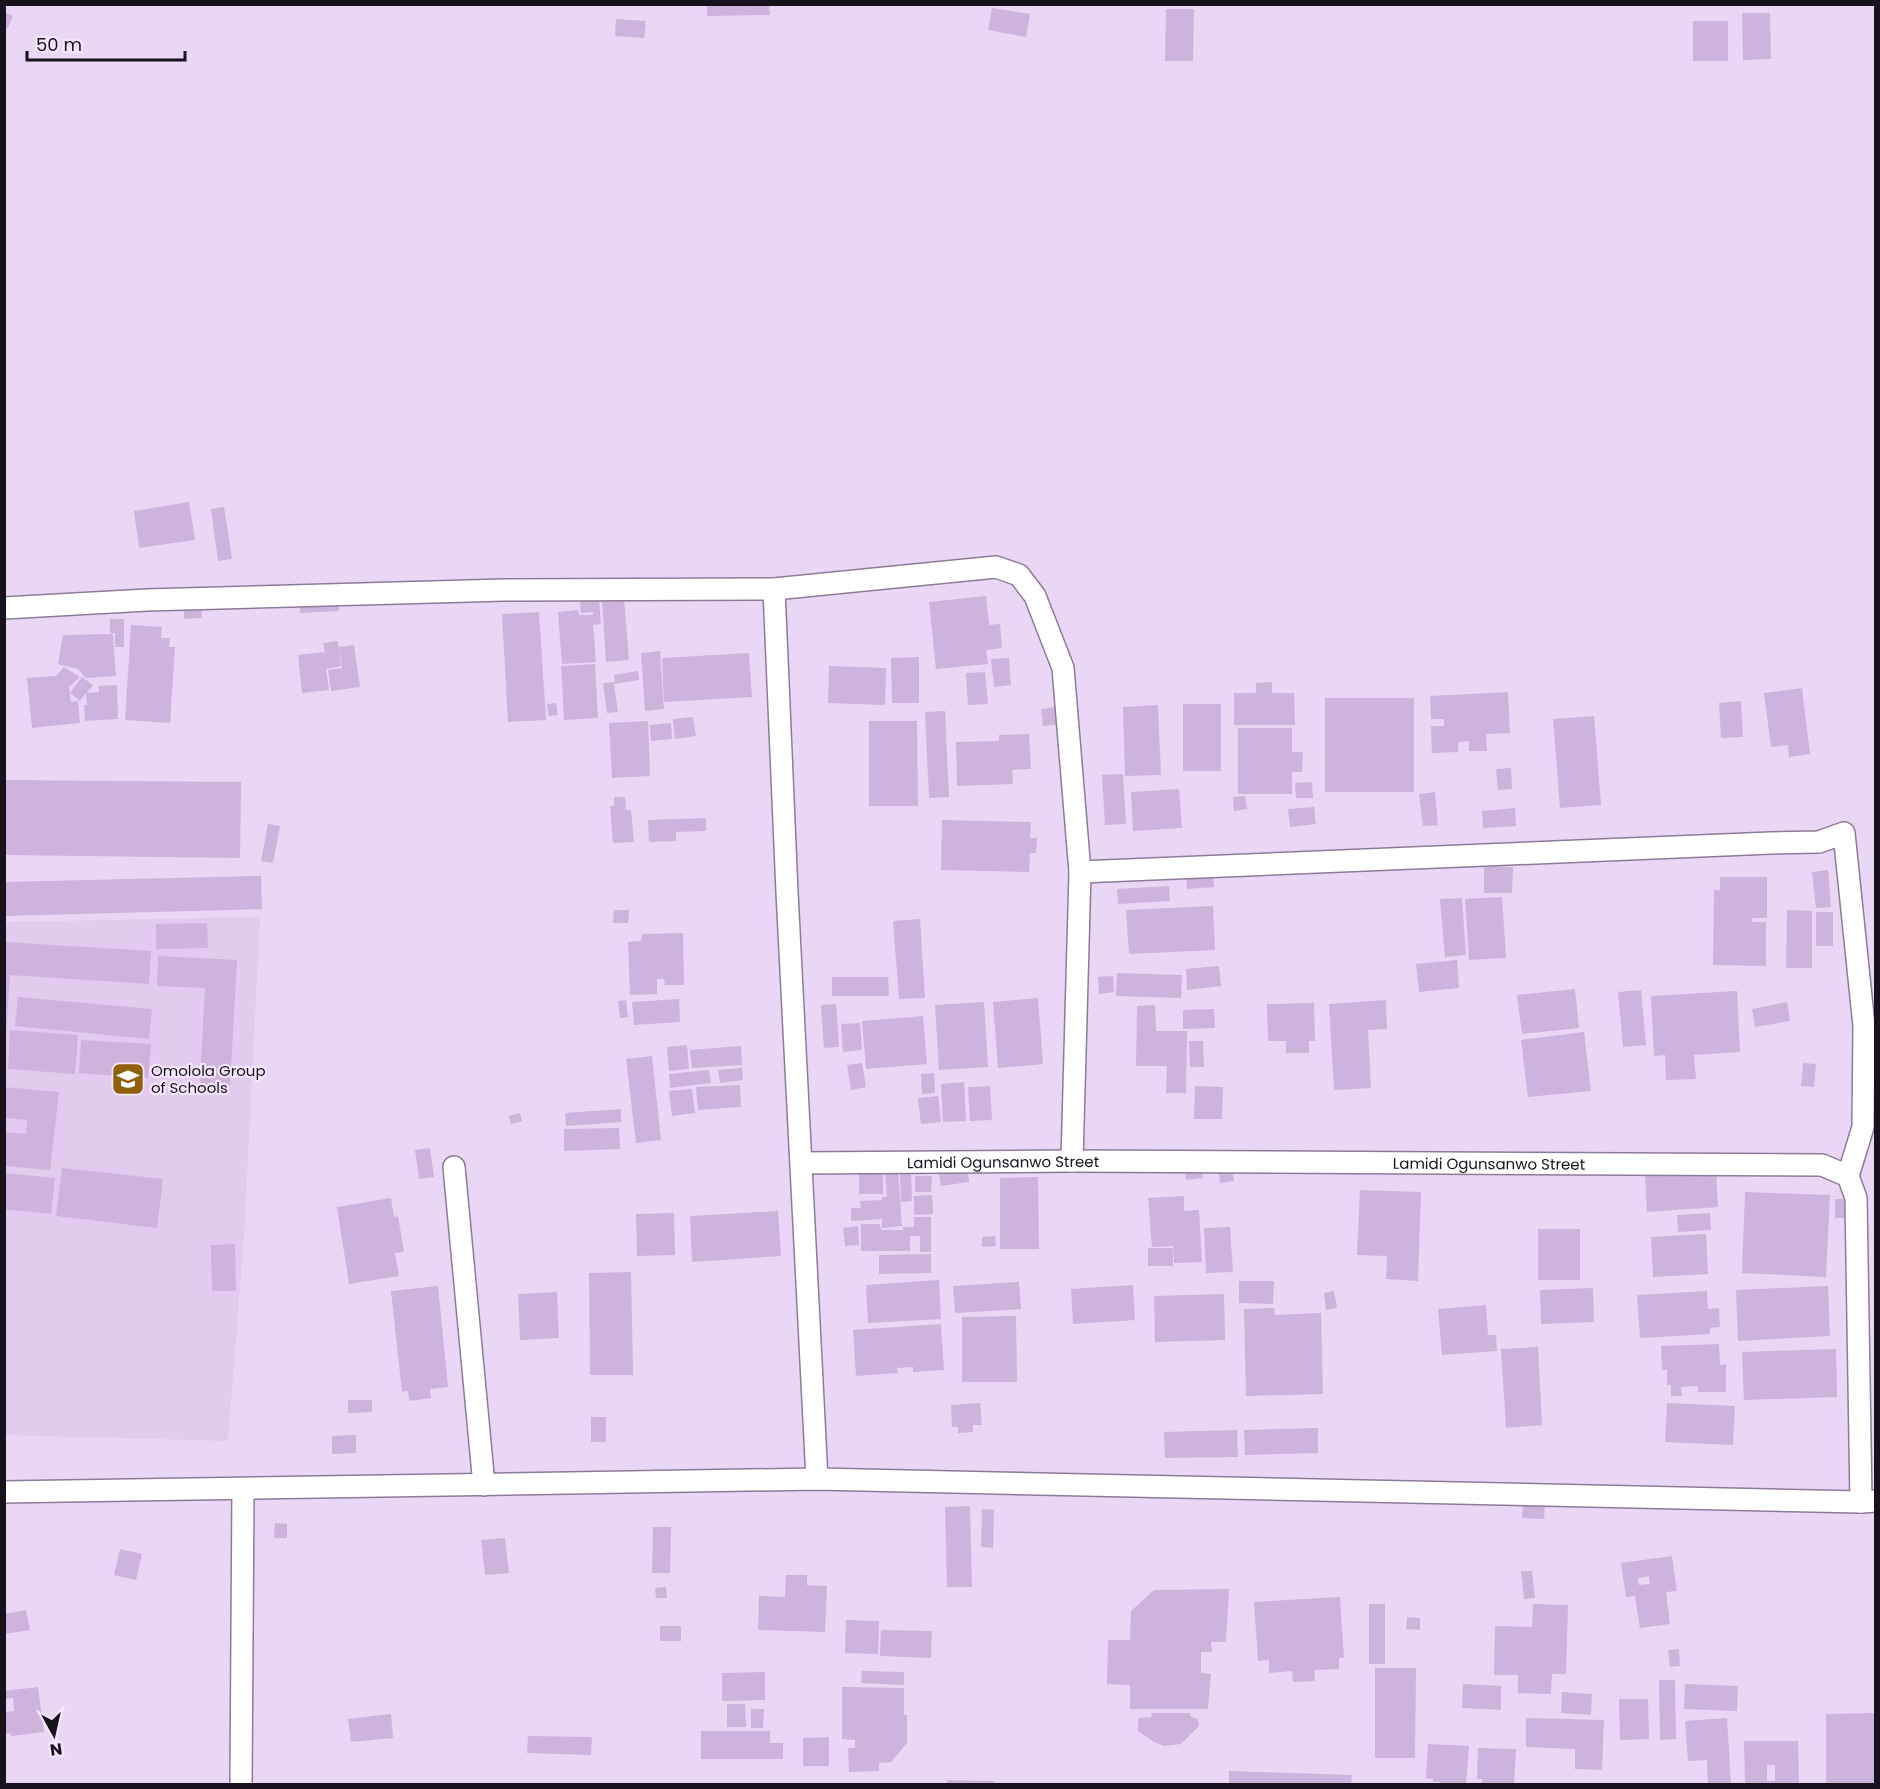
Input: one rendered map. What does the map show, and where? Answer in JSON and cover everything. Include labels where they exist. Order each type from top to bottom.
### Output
[{"type":"street","points":[[4,608],[159,600],[504,590],[774,589],[996,567],[1019,575],[1035,596],[1063,668],[1080,872],[1072,1161]]},
{"type":"street","points":[[774,589],[817,1479]]},
{"type":"street","points":[[4,1492],[817,1479],[1868,1502],[1856,1198],[1848,1176],[1863,1128],[1864,1026],[1844,834],[1819,842],[1080,872]]},
{"type":"street","name":"Lamidi Ogunsanwo Street","points":[[801,1163],[1072,1161],[1822,1165],[1848,1176]]},
{"type":"street","points":[[454,1167],[484,1485]]},
{"type":"street","points":[[241,1785],[243,1488]]},
{"type":"shaded area","name":"Omolola Group of Schools","points":[[260,917],[244,1237],[228,1441],[5,1435],[5,922]]},
{"type":"building","points":[[707,4],[769,4],[770,15],[707,16]]},
{"type":"building","points":[[992,8],[1030,14],[1026,37],[988,30]]},
{"type":"building","points":[[1166,9],[1194,9],[1193,61],[1165,61]]},
{"type":"building","points":[[4,12],[13,16],[8,28],[4,27]]},
{"type":"building","points":[[1742,13],[1770,13],[1771,59],[1743,60]]},
{"type":"building","points":[[616,19],[646,21],[644,38],[615,36]]},
{"type":"building","points":[[1693,21],[1728,21],[1728,61],[1693,61]]},
{"type":"building","points":[[189,502],[195,540],[139,548],[134,511]]},
{"type":"building","points":[[224,507],[232,559],[218,561],[211,509]]},
{"type":"building","points":[[986,596],[989,625],[1000,624],[1002,648],[986,650],[988,664],[936,669],[929,602]]},
{"type":"building","points":[[338,597],[339,611],[300,613],[299,598]]},
{"type":"building","points":[[624,598],[629,660],[606,662],[602,600]]},
{"type":"building","points":[[599,599],[601,624],[593,625],[596,662],[562,664],[558,612],[578,610],[579,615],[593,615],[593,612],[581,613],[580,600]]},
{"type":"building","points":[[201,600],[202,618],[184,619],[184,601]]},
{"type":"building","points":[[539,612],[546,720],[508,722],[502,614]]},
{"type":"building","points":[[110,619],[124,619],[124,647],[115,647],[115,633],[110,633]]},
{"type":"building","points":[[131,625],[162,627],[161,638],[170,638],[169,647],[175,647],[170,723],[125,720]]},
{"type":"building","points":[[113,634],[116,676],[86,678],[78,669],[58,664],[63,635]]},
{"type":"building","points":[[338,641],[341,666],[326,669],[329,690],[302,693],[298,655],[325,652],[323,643]]},
{"type":"building","points":[[354,645],[360,687],[331,691],[328,670],[342,668],[339,647]]},
{"type":"building","points":[[660,651],[664,709],[645,711],[641,653]]},
{"type":"building","points":[[749,653],[752,697],[664,702],[662,658]]},
{"type":"building","points":[[919,657],[919,703],[892,703],[891,658]]},
{"type":"building","points":[[1009,658],[1011,685],[994,687],[991,659]]},
{"type":"building","points":[[595,664],[598,718],[564,720],[561,666]]},
{"type":"building","points":[[829,666],[886,668],[885,705],[828,703]]},
{"type":"building","points":[[64,667],[80,677],[69,687],[71,702],[78,701],[80,723],[32,728],[27,678],[56,676]]},
{"type":"building","points":[[638,671],[639,680],[614,684],[618,712],[607,713],[603,683],[615,682],[614,675]]},
{"type":"building","points":[[985,672],[988,704],[968,705],[966,673]]},
{"type":"building","points":[[82,677],[93,685],[87,693],[99,692],[99,686],[117,685],[118,719],[85,721],[86,693],[80,701],[70,693]]},
{"type":"building","points":[[1272,682],[1272,693],[1294,693],[1295,725],[1234,725],[1234,693],[1256,693],[1256,683]]},
{"type":"building","points":[[1802,688],[1810,754],[1789,757],[1788,745],[1771,747],[1764,693]]},
{"type":"building","points":[[1508,692],[1510,733],[1486,734],[1487,751],[1469,751],[1469,741],[1458,742],[1458,752],[1432,753],[1431,726],[1444,726],[1444,719],[1431,719],[1430,696]]},
{"type":"building","points":[[1325,698],[1414,698],[1414,792],[1325,792]]},
{"type":"building","points":[[1741,701],[1743,737],[1721,738],[1719,703]]},
{"type":"building","points":[[556,703],[558,715],[549,716],[547,704]]},
{"type":"building","points":[[1183,704],[1221,704],[1221,771],[1183,771]]},
{"type":"building","points":[[1158,705],[1161,775],[1125,776],[1123,707]]},
{"type":"building","points":[[1062,706],[1063,724],[1043,726],[1041,709]]},
{"type":"building","points":[[945,711],[949,797],[929,798],[925,712]]},
{"type":"building","points":[[1594,716],[1601,805],[1560,808],[1553,719]]},
{"type":"building","points":[[693,717],[696,736],[675,739],[673,719]]},
{"type":"building","points":[[648,721],[650,776],[612,778],[609,723]]},
{"type":"building","points":[[869,721],[917,721],[918,806],[869,806]]},
{"type":"building","points":[[671,723],[672,739],[651,741],[650,725]]},
{"type":"building","points":[[1238,728],[1292,728],[1292,752],[1303,752],[1302,772],[1292,772],[1292,794],[1238,794]]},
{"type":"building","points":[[1029,734],[1031,769],[1012,770],[1013,784],[957,786],[956,742],[999,741],[999,735]]},
{"type":"building","points":[[1511,768],[1512,789],[1498,790],[1496,769]]},
{"type":"building","points":[[1123,774],[1126,824],[1105,825],[1102,775]]},
{"type":"building","points":[[4,780],[241,782],[240,858],[4,855]]},
{"type":"building","points":[[1312,782],[1313,798],[1296,798],[1295,783]]},
{"type":"building","points":[[1179,789],[1182,828],[1133,831],[1131,792]]},
{"type":"building","points":[[1435,792],[1438,825],[1423,826],[1419,794]]},
{"type":"building","points":[[1245,796],[1247,809],[1234,811],[1233,797]]},
{"type":"building","points":[[614,797],[625,797],[626,810],[631,810],[634,842],[613,843],[610,806],[614,806]]},
{"type":"building","points":[[1314,807],[1316,824],[1290,827],[1288,809]]},
{"type":"building","points":[[1515,808],[1516,826],[1483,828],[1482,811]]},
{"type":"building","points":[[706,818],[706,831],[676,832],[676,841],[649,842],[648,820]]},
{"type":"building","points":[[942,820],[1031,822],[1030,838],[1037,838],[1036,853],[1030,853],[1029,872],[941,870]]},
{"type":"building","points":[[268,824],[280,826],[273,863],[261,861]]},
{"type":"building","points":[[1484,866],[1513,867],[1512,893],[1484,893]]},
{"type":"building","points":[[1828,870],[1831,907],[1816,908],[1812,872]]},
{"type":"building","points":[[1213,875],[1214,887],[1187,889],[1186,876]]},
{"type":"building","points":[[261,876],[262,909],[4,916],[4,882]]},
{"type":"building","points":[[1720,877],[1767,877],[1767,918],[1752,918],[1752,922],[1766,922],[1766,966],[1713,965],[1714,890],[1720,890]]},
{"type":"building","points":[[1169,886],[1170,901],[1118,904],[1117,889]]},
{"type":"building","points":[[1502,897],[1506,958],[1469,960],[1465,899]]},
{"type":"building","points":[[1462,898],[1466,955],[1445,957],[1440,899]]},
{"type":"building","points":[[1213,906],[1215,950],[1129,954],[1126,910]]},
{"type":"building","points":[[614,910],[629,910],[628,923],[613,923]]},
{"type":"building","points":[[1787,910],[1812,911],[1812,968],[1786,968]]},
{"type":"building","points":[[1816,912],[1833,912],[1833,946],[1816,946]]},
{"type":"building","points":[[920,919],[925,998],[899,999],[893,921]]},
{"type":"building","points":[[207,923],[208,948],[156,949],[156,924]]},
{"type":"building","points":[[683,933],[684,985],[665,985],[664,979],[657,979],[657,994],[630,995],[628,942],[641,941],[642,934]]},
{"type":"building","points":[[4,942],[151,951],[149,984],[10,975],[6,1037],[4,1037]]},
{"type":"building","points":[[158,956],[237,960],[230,1086],[200,1084],[205,988],[157,986]]},
{"type":"building","points":[[1457,960],[1459,988],[1419,992],[1416,964]]},
{"type":"building","points":[[1219,966],[1221,986],[1187,990],[1186,969]]},
{"type":"building","points":[[1117,973],[1182,975],[1181,998],[1116,996]]},
{"type":"building","points":[[1113,976],[1114,992],[1099,994],[1098,977]]},
{"type":"building","points":[[832,977],[888,977],[889,996],[832,996]]},
{"type":"building","points":[[1575,989],[1579,1028],[1522,1034],[1517,995]]},
{"type":"building","points":[[1641,990],[1646,1045],[1623,1047],[1618,992]]},
{"type":"building","points":[[1737,991],[1740,1052],[1694,1055],[1696,1079],[1666,1080],[1665,1055],[1654,1056],[1651,996]]},
{"type":"building","points":[[18,997],[152,1009],[149,1039],[15,1026]]},
{"type":"building","points":[[1038,998],[1043,1064],[998,1068],[993,1002]]},
{"type":"building","points":[[679,999],[680,1022],[634,1025],[632,1002]]},
{"type":"building","points":[[626,1000],[628,1017],[620,1018],[618,1001]]},
{"type":"building","points":[[1386,1000],[1387,1029],[1368,1030],[1371,1088],[1334,1090],[1329,1004]]},
{"type":"building","points":[[984,1002],[988,1067],[939,1070],[935,1005]]},
{"type":"building","points":[[1787,1002],[1790,1021],[1755,1027],[1752,1009]]},
{"type":"building","points":[[1314,1003],[1315,1041],[1309,1041],[1309,1053],[1286,1053],[1286,1041],[1268,1041],[1267,1004]]},
{"type":"building","points":[[836,1004],[839,1047],[824,1048],[821,1005]]},
{"type":"building","points":[[1155,1005],[1156,1031],[1187,1031],[1186,1093],[1166,1093],[1167,1066],[1136,1066],[1137,1006]]},
{"type":"building","points":[[1214,1009],[1215,1028],[1183,1029],[1183,1010]]},
{"type":"building","points":[[923,1016],[927,1064],[866,1069],[862,1021]]},
{"type":"building","points":[[860,1023],[862,1050],[843,1052],[841,1024]]},
{"type":"building","points":[[10,1030],[78,1035],[75,1074],[8,1069]]},
{"type":"building","points":[[1584,1032],[1591,1091],[1528,1097],[1521,1040]]},
{"type":"building","points":[[81,1040],[151,1044],[148,1078],[79,1073]]},
{"type":"building","points":[[1189,1041],[1203,1041],[1204,1067],[1190,1067]]},
{"type":"building","points":[[687,1045],[689,1069],[669,1071],[667,1047]]},
{"type":"building","points":[[741,1046],[742,1065],[692,1068],[690,1050]]},
{"type":"building","points":[[652,1056],[661,1140],[636,1143],[626,1059]]},
{"type":"building","points":[[862,1063],[866,1087],[851,1090],[847,1065]]},
{"type":"building","points":[[1803,1063],[1816,1064],[1814,1087],[1801,1086]]},
{"type":"building","points":[[742,1068],[743,1080],[720,1083],[718,1070]]},
{"type":"building","points":[[709,1070],[711,1083],[670,1088],[669,1074]]},
{"type":"building","points":[[934,1073],[935,1093],[922,1094],[921,1074]]},
{"type":"building","points":[[964,1082],[966,1121],[943,1122],[941,1084]]},
{"type":"building","points":[[740,1085],[741,1107],[698,1110],[696,1087]]},
{"type":"building","points":[[990,1086],[992,1120],[970,1121],[968,1087]]},
{"type":"building","points":[[1195,1086],[1223,1087],[1222,1119],[1194,1119]]},
{"type":"building","points":[[4,1087],[59,1092],[50,1170],[4,1166],[4,1132],[26,1134],[27,1120],[4,1118]]},
{"type":"building","points":[[692,1089],[695,1113],[672,1116],[669,1091]]},
{"type":"building","points":[[938,1096],[941,1122],[921,1124],[918,1098]]},
{"type":"building","points":[[621,1109],[621,1122],[566,1126],[565,1113]]},
{"type":"building","points":[[520,1113],[522,1121],[511,1124],[509,1116]]},
{"type":"building","points":[[619,1128],[620,1149],[564,1151],[564,1129]]},
{"type":"building","points":[[430,1148],[434,1177],[419,1179],[415,1150]]},
{"type":"building","points":[[967,1163],[969,1182],[941,1186],[938,1167]]},
{"type":"building","points":[[1232,1165],[1234,1181],[1220,1183],[1218,1167]]},
{"type":"building","points":[[1202,1166],[1203,1178],[1186,1180],[1185,1168]]},
{"type":"building","points":[[62,1168],[163,1179],[157,1228],[56,1216]]},
{"type":"building","points":[[859,1170],[883,1170],[883,1194],[859,1194]]},
{"type":"building","points":[[898,1171],[902,1226],[882,1228],[882,1219],[851,1221],[851,1208],[861,1208],[860,1201],[882,1200],[882,1197],[887,1197],[885,1172]]},
{"type":"building","points":[[1716,1171],[1718,1207],[1647,1212],[1645,1176]]},
{"type":"building","points":[[4,1173],[55,1178],[51,1214],[4,1209]]},
{"type":"building","points":[[911,1173],[912,1201],[901,1202],[900,1174]]},
{"type":"building","points":[[915,1176],[932,1176],[931,1192],[915,1192]]},
{"type":"building","points":[[1038,1177],[1039,1249],[1000,1249],[1000,1178]]},
{"type":"building","points":[[1360,1190],[1421,1192],[1418,1281],[1386,1279],[1387,1256],[1357,1255]]},
{"type":"building","points":[[1745,1192],[1830,1195],[1826,1277],[1742,1273]]},
{"type":"building","points":[[932,1195],[933,1214],[914,1215],[914,1196]]},
{"type":"building","points":[[1184,1196],[1184,1211],[1199,1210],[1202,1262],[1174,1263],[1173,1243],[1173,1246],[1152,1247],[1148,1198]]},
{"type":"building","points":[[391,1198],[394,1217],[398,1216],[404,1252],[395,1253],[399,1276],[349,1284],[337,1207]]},
{"type":"building","points":[[1835,1199],[1850,1199],[1850,1218],[1835,1218]]},
{"type":"building","points":[[778,1211],[781,1256],[692,1262],[690,1216]]},
{"type":"building","points":[[674,1213],[675,1255],[637,1256],[636,1214]]},
{"type":"building","points":[[1710,1213],[1711,1230],[1678,1232],[1677,1215]]},
{"type":"building","points":[[914,1217],[931,1217],[931,1252],[920,1252],[920,1236],[910,1236],[910,1251],[861,1251],[861,1224],[880,1224],[881,1230],[903,1230],[903,1227],[914,1227]]},
{"type":"building","points":[[858,1226],[859,1245],[845,1246],[843,1228]]},
{"type":"building","points":[[1230,1227],[1233,1272],[1206,1273],[1204,1228]]},
{"type":"building","points":[[1538,1229],[1580,1229],[1580,1280],[1538,1280]]},
{"type":"building","points":[[1706,1234],[1708,1274],[1653,1277],[1651,1237]]},
{"type":"building","points":[[995,1236],[996,1246],[982,1247],[982,1237]]},
{"type":"building","points":[[235,1244],[236,1291],[212,1291],[211,1245]]},
{"type":"building","points":[[1148,1248],[1173,1248],[1173,1266],[1148,1266]]},
{"type":"building","points":[[931,1254],[931,1273],[879,1274],[879,1255]]},
{"type":"building","points":[[631,1272],[633,1375],[590,1375],[589,1273]]},
{"type":"building","points":[[939,1280],[941,1319],[868,1323],[866,1285]]},
{"type":"building","points":[[1239,1281],[1274,1281],[1273,1304],[1239,1303]]},
{"type":"building","points":[[1019,1282],[1021,1309],[955,1313],[953,1286]]},
{"type":"building","points":[[1133,1285],[1135,1320],[1073,1324],[1071,1289]]},
{"type":"building","points":[[438,1286],[448,1387],[430,1389],[431,1398],[409,1401],[408,1391],[402,1392],[391,1291]]},
{"type":"building","points":[[1828,1286],[1830,1336],[1738,1341],[1736,1290]]},
{"type":"building","points":[[1593,1288],[1594,1322],[1541,1324],[1540,1290]]},
{"type":"building","points":[[1334,1291],[1337,1308],[1326,1310],[1324,1293]]},
{"type":"building","points":[[1707,1291],[1708,1309],[1719,1308],[1720,1327],[1710,1328],[1710,1334],[1640,1338],[1637,1295]]},
{"type":"building","points":[[557,1292],[559,1338],[520,1340],[518,1294]]},
{"type":"building","points":[[1224,1294],[1225,1340],[1155,1342],[1154,1296]]},
{"type":"building","points":[[1486,1305],[1488,1335],[1496,1335],[1497,1351],[1442,1355],[1438,1309]]},
{"type":"building","points":[[1274,1308],[1275,1315],[1321,1313],[1323,1394],[1246,1396],[1244,1309]]},
{"type":"building","points":[[1016,1316],[1017,1382],[962,1382],[962,1317]]},
{"type":"building","points":[[941,1324],[944,1370],[913,1372],[913,1367],[897,1368],[898,1373],[856,1376],[853,1330]]},
{"type":"building","points":[[1719,1344],[1720,1365],[1726,1364],[1726,1392],[1698,1392],[1698,1386],[1681,1387],[1682,1396],[1671,1396],[1671,1385],[1667,1385],[1667,1370],[1662,1370],[1661,1346]]},
{"type":"building","points":[[1538,1347],[1542,1425],[1506,1428],[1501,1349]]},
{"type":"building","points":[[1836,1349],[1837,1397],[1744,1400],[1742,1352]]},
{"type":"building","points":[[348,1400],[372,1400],[372,1412],[348,1413]]},
{"type":"building","points":[[980,1403],[982,1425],[973,1425],[973,1432],[958,1433],[958,1427],[952,1427],[951,1405]]},
{"type":"building","points":[[1667,1403],[1735,1406],[1733,1445],[1665,1442]]},
{"type":"building","points":[[591,1417],[606,1417],[606,1442],[591,1442]]},
{"type":"building","points":[[1318,1428],[1318,1453],[1245,1455],[1244,1430]]},
{"type":"building","points":[[1237,1430],[1238,1457],[1165,1458],[1164,1432]]},
{"type":"building","points":[[356,1435],[356,1453],[332,1454],[332,1436]]},
{"type":"building","points":[[1523,1502],[1545,1503],[1544,1519],[1522,1518]]},
{"type":"building","points":[[970,1506],[972,1587],[947,1587],[945,1507]]},
{"type":"building","points":[[982,1509],[994,1510],[993,1548],[981,1547]]},
{"type":"building","points":[[275,1523],[287,1524],[287,1538],[274,1538]]},
{"type":"building","points":[[653,1527],[671,1527],[670,1573],[652,1573]]},
{"type":"building","points":[[505,1538],[509,1573],[485,1575],[481,1540]]},
{"type":"building","points":[[120,1549],[142,1554],[136,1580],[114,1575]]},
{"type":"building","points":[[1672,1556],[1677,1591],[1666,1592],[1670,1624],[1640,1628],[1635,1596],[1626,1597],[1621,1563]],"holes":[[[1649,1576],[1650,1584],[1639,1585],[1638,1578]]]},
{"type":"building","points":[[1521,1571],[1532,1571],[1535,1598],[1524,1599]]},
{"type":"building","points":[[786,1575],[807,1575],[807,1585],[827,1586],[825,1632],[758,1630],[759,1596],[785,1597]]},
{"type":"building","points":[[666,1587],[667,1598],[656,1598],[655,1588]]},
{"type":"building","points":[[1229,1589],[1226,1642],[1211,1642],[1212,1652],[1201,1652],[1201,1673],[1211,1674],[1208,1709],[1130,1709],[1130,1685],[1107,1684],[1108,1640],[1130,1640],[1131,1611],[1154,1590]]},
{"type":"building","points":[[1340,1597],[1344,1658],[1339,1658],[1339,1669],[1314,1670],[1315,1681],[1293,1682],[1292,1671],[1269,1673],[1269,1660],[1258,1661],[1254,1602]]},
{"type":"building","points":[[1369,1604],[1385,1604],[1385,1664],[1369,1664]]},
{"type":"building","points":[[1533,1604],[1568,1605],[1566,1674],[1552,1674],[1551,1694],[1518,1693],[1518,1675],[1494,1675],[1495,1626],[1532,1627]]},
{"type":"building","points":[[26,1610],[30,1630],[4,1634],[4,1614]]},
{"type":"building","points":[[1407,1617],[1420,1618],[1420,1630],[1406,1629]]},
{"type":"building","points":[[846,1620],[879,1621],[878,1654],[845,1653]]},
{"type":"building","points":[[660,1626],[681,1626],[681,1641],[660,1641]]},
{"type":"building","points":[[881,1630],[932,1631],[931,1658],[880,1656]]},
{"type":"building","points":[[1679,1649],[1680,1666],[1670,1667],[1668,1650]]},
{"type":"building","points":[[1375,1668],[1416,1668],[1415,1758],[1375,1758]]},
{"type":"building","points":[[862,1671],[904,1672],[904,1685],[861,1683]]},
{"type":"building","points":[[765,1672],[765,1700],[722,1701],[722,1673]]},
{"type":"building","points":[[1659,1680],[1675,1680],[1676,1739],[1660,1740]]},
{"type":"building","points":[[1463,1684],[1501,1686],[1501,1710],[1462,1708]]},
{"type":"building","points":[[1685,1684],[1738,1686],[1737,1711],[1684,1709]]},
{"type":"building","points":[[38,1687],[44,1732],[11,1736],[10,1733],[5,1734],[5,1712],[14,1711],[13,1698],[4,1699],[4,1691]]},
{"type":"building","points":[[842,1687],[904,1688],[907,1743],[891,1762],[879,1763],[879,1771],[849,1772],[848,1748],[855,1748],[855,1740],[842,1739]]},
{"type":"building","points":[[1562,1692],[1592,1694],[1591,1715],[1561,1713]]},
{"type":"building","points":[[1619,1699],[1648,1699],[1649,1739],[1620,1740]]},
{"type":"building","points":[[727,1704],[745,1704],[746,1727],[727,1727]]},
{"type":"building","points":[[751,1709],[764,1709],[763,1728],[751,1728]]},
{"type":"building","points":[[1151,1713],[1190,1713],[1191,1717],[1198,1719],[1199,1726],[1181,1744],[1164,1746],[1138,1731],[1138,1718],[1152,1717]]},
{"type":"building","points":[[1876,1713],[1876,1784],[1826,1784],[1826,1714]]},
{"type":"building","points":[[391,1714],[393,1738],[351,1742],[348,1719]]},
{"type":"building","points":[[1526,1718],[1604,1720],[1602,1770],[1575,1769],[1575,1749],[1526,1747]]},
{"type":"building","points":[[1727,1718],[1731,1784],[1708,1784],[1707,1760],[1688,1761],[1685,1721]]},
{"type":"building","points":[[701,1731],[770,1731],[770,1743],[783,1743],[783,1759],[701,1759]]},
{"type":"building","points":[[528,1736],[592,1737],[591,1755],[527,1753]]},
{"type":"building","points":[[829,1737],[829,1766],[803,1766],[803,1738]]},
{"type":"building","points":[[1744,1741],[1798,1741],[1799,1784],[1745,1784]],"holes":[[[1767,1765],[1775,1765],[1775,1781],[1767,1781]]]},
{"type":"building","points":[[1428,1744],[1469,1746],[1466,1784],[1440,1784],[1440,1782],[1433,1782],[1433,1779],[1426,1778]]},
{"type":"building","points":[[1478,1748],[1516,1749],[1514,1784],[1482,1784],[1482,1779],[1477,1779]]},
{"type":"building","points":[[1229,1771],[1352,1775],[1351,1784],[1229,1784]]},
{"type":"building","points":[[947,1780],[994,1781],[994,1784],[947,1784]]},
{"type":"place","name":"Omolola Group of Schools","points":[[128,1079]]}]
